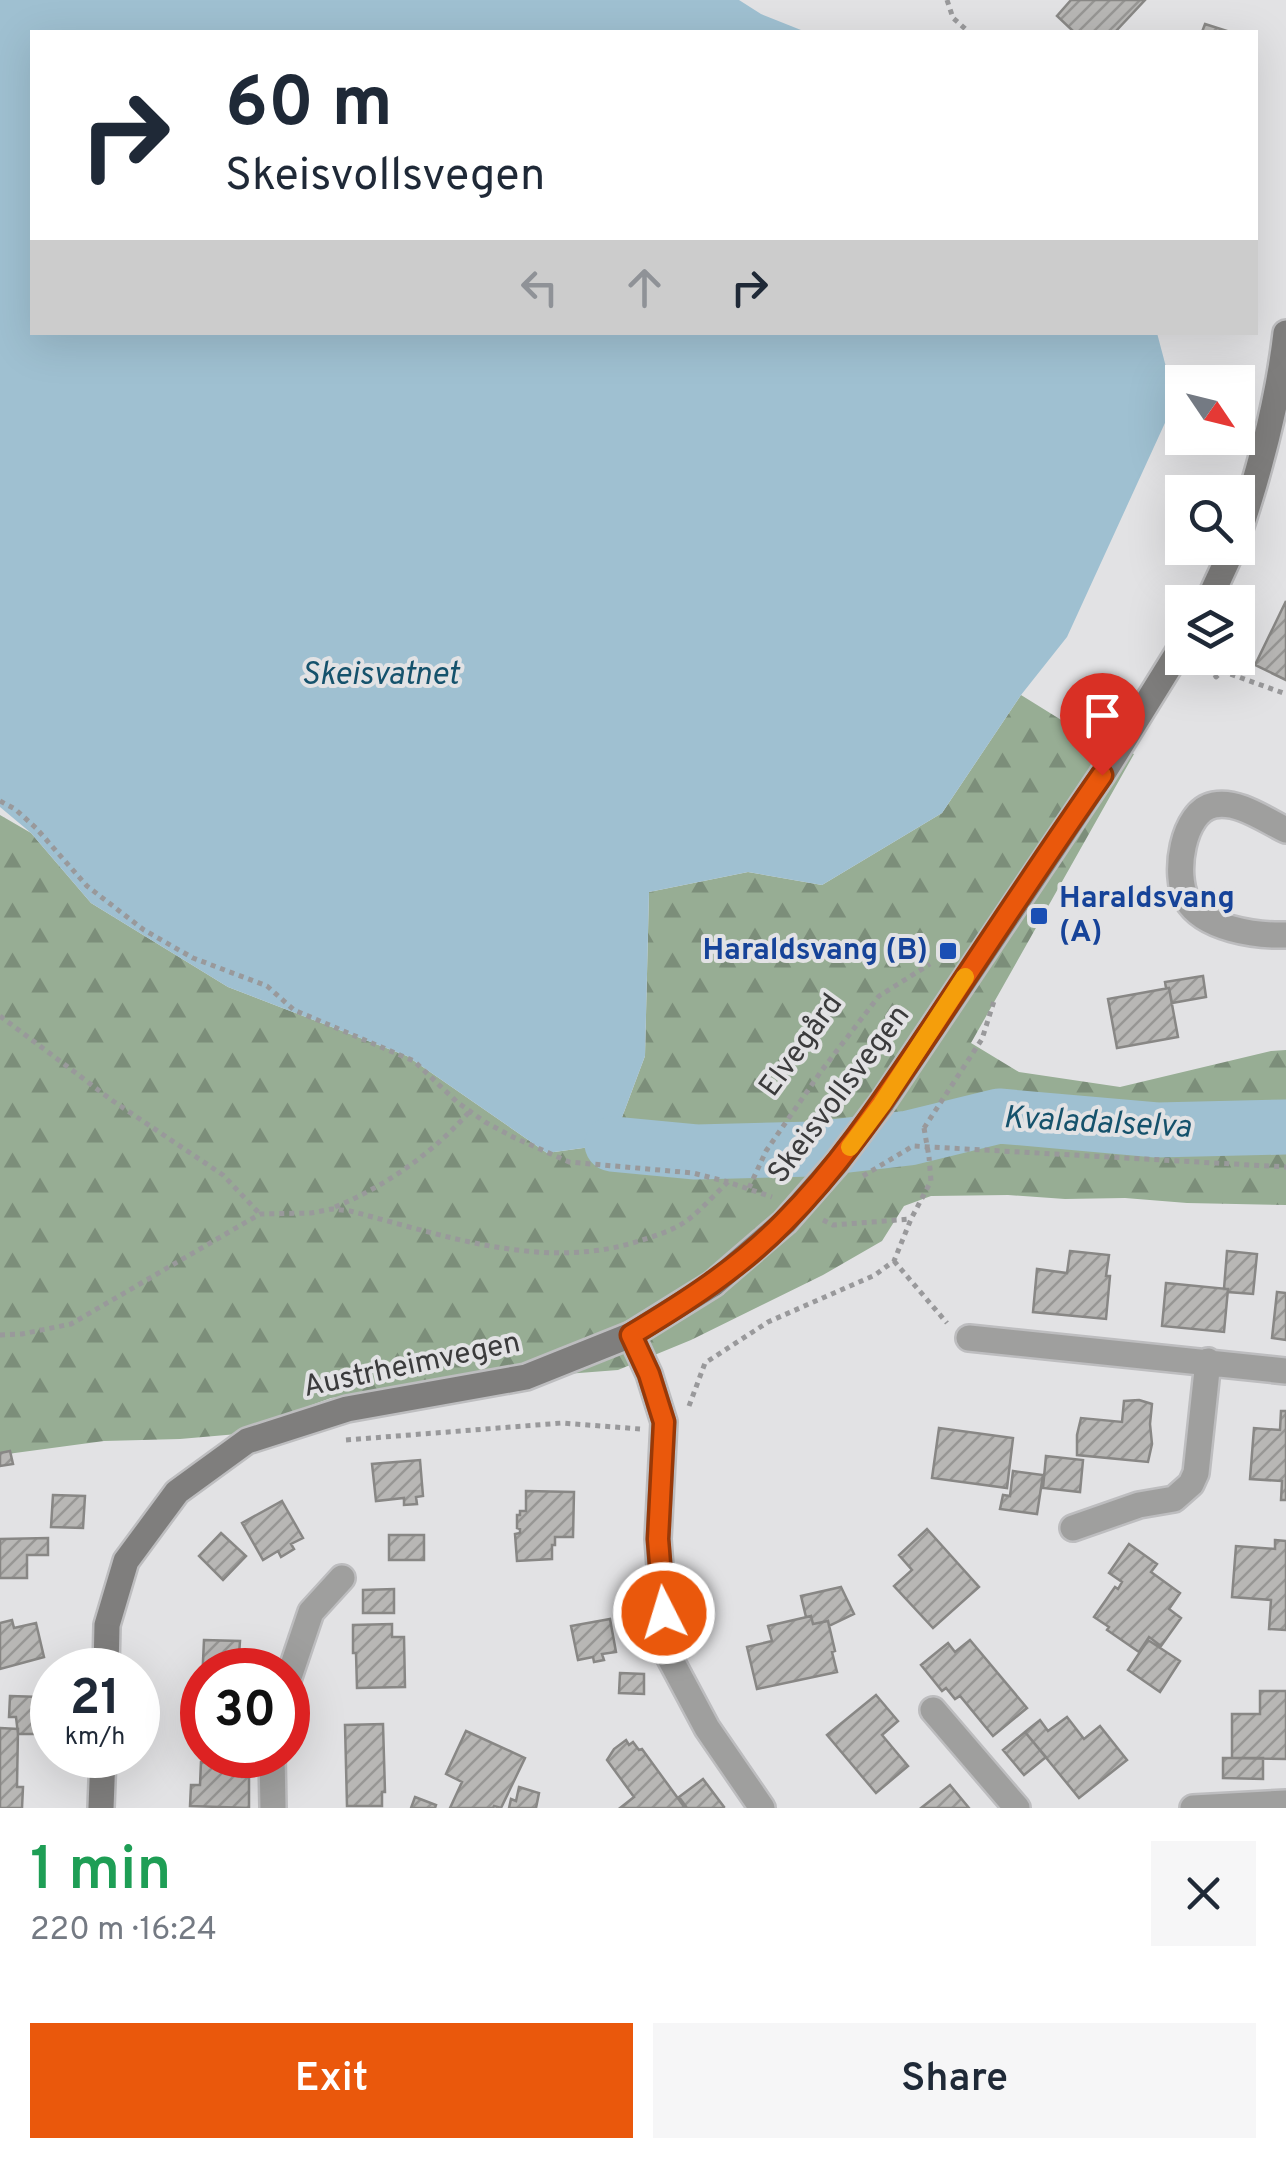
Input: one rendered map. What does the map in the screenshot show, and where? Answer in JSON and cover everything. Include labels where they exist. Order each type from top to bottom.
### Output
[{"type":"main road","points":[[1255,484],[1285,347]]},
{"type":"main road","name":"Skeisvollsvegen","points":[[631,1335],[713,1284],[761,1244],[813,1192],[882,1104],[1102,775],[1175,675]]},
{"type":"main road","name":"Austrheimvegen","points":[[106,1648],[107,1624],[126,1561],[177,1492],[246,1441],[347,1409],[526,1378],[631,1335]]},
{"type":"main road","points":[[101,1808],[102,1778]]},
{"type":"street","points":[[1286,830],[1241,808],[1216,804],[1200,810],[1188,826],[1183,846],[1182,883],[1187,901],[1217,924],[1246,933],[1286,935]]},
{"type":"street","points":[[631,1335],[664,1422],[658,1539],[666,1650],[707,1728],[762,1808]]},
{"type":"street","points":[[970,1338],[1286,1371]]},
{"type":"street","points":[[1073,1528],[1139,1506],[1166,1502],[1191,1484],[1196,1473],[1208,1361]]},
{"type":"street","points":[[298,1648],[310,1612],[342,1578]]},
{"type":"street","points":[[934,1710],[1017,1808]]},
{"type":"street","points":[[272,1778],[273,1808]]},
{"type":"street","points":[[1194,1808],[1286,1802]]},
{"type":"path","points":[[947,0],[953,18],[968,30]]},
{"type":"path","points":[[1233,675],[1286,694]]},
{"type":"path","points":[[0,800],[36,828],[87,886],[144,930],[193,958],[267,986],[294,1010],[414,1062],[457,1102],[512,1137],[568,1162],[693,1173],[728,1182]]},
{"type":"path","name":"Elvegård","points":[[728,1182],[748,1188],[766,1151],[879,996],[930,964]]},
{"type":"path","points":[[330,1443],[562,1424],[644,1429],[688,1409],[705,1364],[768,1322],[875,1275],[894,1261],[930,1181],[924,1128],[982,1040],[994,998]]},
{"type":"path","points":[[0,1016],[112,1101],[222,1175],[260,1214]]},
{"type":"path","points":[[0,1335],[70,1324],[260,1214],[332,1209],[416,1161],[455,1129],[470,1111]]},
{"type":"path","points":[[851,1182],[914,1146],[1286,1167]]},
{"type":"path","points":[[332,1209],[533,1254],[586,1254],[655,1236],[687,1221],[728,1182]]},
{"type":"path","points":[[818,1217],[832,1225],[911,1219]]},
{"type":"path","points":[[894,1261],[942,1319],[970,1338]]},
{"type":"green space","points":[[1021,695],[1079,731],[1134,754],[971,1043],[1019,1072],[1120,1087],[1286,1050],[1286,1205],[931,1196],[904,1206],[882,1241],[823,1275],[691,1340],[618,1370],[424,1385],[331,1398],[260,1424],[249,1433],[104,1441],[0,1455],[0,815],[31,833],[91,903],[228,987],[407,1056],[547,1153],[612,1144],[645,1056],[649,892],[748,872],[822,885],[942,813]]},
{"type":"water","name":"Skeisvatnet","points":[[0,0],[739,0],[761,14],[801,30],[30,30],[30,335],[1158,335],[1165,365],[1165,423],[1067,637],[1021,695],[942,813],[822,885],[748,872],[649,892],[645,1056],[612,1144],[547,1153],[407,1056],[228,987],[91,903],[31,833],[0,807]]},
{"type":"building","points":[[1071,0],[1145,0],[1117,30],[1072,30],[1057,16]]},
{"type":"building","points":[[1205,24],[1224,30],[1203,30]]},
{"type":"building","points":[[1286,601],[1286,680],[1255,665]]},
{"type":"building","points":[[1203,976],[1206,997],[1172,1003],[1165,982]]},
{"type":"building","points":[[1169,988],[1178,1037],[1117,1048],[1108,999]]},
{"type":"building","points":[[1070,1251],[1109,1255],[1106,1319],[1033,1312],[1037,1269],[1067,1273]]},
{"type":"building","points":[[1227,1251],[1257,1254],[1253,1294],[1224,1289]]},
{"type":"building","points":[[1166,1283],[1228,1289],[1224,1332],[1162,1326]]},
{"type":"building","points":[[1277,1292],[1286,1293],[1286,1340],[1272,1338]]},
{"type":"building","points":[[1124,1401],[1152,1404],[1148,1462],[1077,1455],[1081,1418],[1122,1422]]},
{"type":"building","points":[[1281,1411],[1286,1411],[1286,1500],[1281,1500],[1282,1481],[1250,1479],[1254,1428],[1280,1430]]},
{"type":"building","points":[[939,1428],[1013,1438],[1007,1488],[932,1478]]},
{"type":"building","points":[[10,1451],[13,1464],[0,1466],[0,1453]]},
{"type":"building","points":[[1046,1456],[1083,1460],[1080,1492],[1043,1488]]},
{"type":"building","points":[[420,1460],[423,1496],[416,1497],[417,1504],[404,1505],[404,1498],[376,1501],[372,1464]]},
{"type":"building","points":[[1013,1471],[1043,1475],[1037,1514],[1000,1509],[1003,1495],[1010,1496]]},
{"type":"building","points":[[526,1491],[574,1492],[573,1537],[555,1537],[552,1559],[517,1561],[517,1515],[526,1511]]},
{"type":"building","points":[[53,1495],[85,1496],[83,1528],[51,1527]]},
{"type":"building","points":[[282,1501],[303,1538],[291,1544],[294,1549],[281,1557],[278,1551],[263,1560],[242,1523]]},
{"type":"building","points":[[927,1529],[979,1587],[933,1628],[894,1586],[912,1570],[899,1555]]},
{"type":"building","points":[[221,1533],[246,1556],[223,1580],[199,1556]]},
{"type":"building","points":[[389,1535],[424,1535],[424,1560],[389,1560]]},
{"type":"building","points":[[48,1538],[48,1555],[27,1555],[27,1578],[0,1578],[0,1539]]},
{"type":"building","points":[[1275,1540],[1286,1541],[1286,1630],[1269,1629],[1271,1600],[1232,1597],[1236,1546],[1275,1549]]},
{"type":"building","points":[[1129,1544],[1157,1564],[1151,1572],[1180,1593],[1169,1609],[1181,1618],[1161,1646],[1149,1637],[1139,1652],[1094,1617],[1122,1582],[1109,1573]]},
{"type":"building","points":[[841,1587],[854,1614],[829,1626],[828,1621],[813,1624],[811,1616],[806,1617],[801,1596]]},
{"type":"building","points":[[394,1589],[394,1613],[363,1613],[363,1590]]},
{"type":"building","points":[[811,1616],[813,1624],[828,1621],[837,1672],[757,1689],[747,1647],[772,1641],[768,1626]]},
{"type":"building","points":[[610,1619],[616,1652],[602,1654],[604,1660],[578,1660],[571,1626]]},
{"type":"building","points":[[12,1620],[14,1628],[36,1623],[42,1648],[30,1648],[30,1661],[0,1669],[0,1623]]},
{"type":"building","points":[[392,1624],[392,1637],[404,1637],[405,1687],[357,1688],[353,1625]]},
{"type":"building","points":[[204,1640],[240,1641],[240,1648],[204,1648]]},
{"type":"building","points":[[970,1640],[1027,1708],[993,1736],[960,1696],[955,1699],[946,1688],[942,1691],[921,1665],[948,1643],[955,1652]]},
{"type":"building","points":[[1148,1640],[1180,1661],[1160,1692],[1128,1670]]},
{"type":"building","points":[[620,1673],[644,1674],[644,1694],[619,1693]]},
{"type":"building","points":[[1260,1691],[1286,1691],[1286,1759],[1232,1758],[1232,1714],[1260,1714]]},
{"type":"building","points":[[876,1695],[898,1721],[882,1735],[908,1766],[876,1793],[827,1735]]},
{"type":"building","points":[[10,1696],[30,1697],[30,1734],[18,1734],[16,1717],[9,1717]]},
{"type":"building","points":[[1067,1717],[1084,1739],[1100,1726],[1127,1760],[1079,1798],[1025,1732],[1040,1720],[1048,1731]]},
{"type":"building","points":[[383,1724],[382,1806],[347,1806],[345,1725]]},
{"type":"building","points":[[0,1728],[18,1729],[17,1787],[23,1787],[22,1808],[0,1808]]},
{"type":"building","points":[[466,1731],[525,1758],[501,1808],[450,1808],[462,1782],[446,1774]]},
{"type":"building","points":[[1025,1732],[1046,1757],[1024,1775],[1003,1750]]},
{"type":"building","points":[[626,1740],[642,1749],[685,1808],[620,1808],[634,1797],[607,1760]]},
{"type":"building","points":[[1223,1758],[1263,1758],[1263,1779],[1223,1778]]},
{"type":"building","points":[[200,1778],[249,1778],[249,1808],[190,1806],[191,1785],[200,1785]]},
{"type":"building","points":[[703,1779],[723,1808],[687,1808],[679,1797]]},
{"type":"building","points":[[950,1785],[969,1808],[921,1808]]},
{"type":"building","points":[[519,1787],[539,1793],[536,1808],[509,1808],[511,1799],[516,1801]]},
{"type":"building","points":[[415,1797],[436,1805],[435,1808],[411,1808]]},
{"type":"waterway","name":"Kvaladalselva","points":[[612,1144],[696,1152],[814,1149],[909,1138],[999,1116],[1157,1130],[1286,1127]]},
{"type":"slow traffic","points":[[850,1147],[965,977]]},
{"type":"place","name":"Haraldsvang (A)","points":[[1039,916]]},
{"type":"place","name":"Haraldsvang (B)","points":[[948,951]]},
{"type":"route","points":[[664,1613],[658,1539],[664,1422],[631,1335],[713,1284],[785,1222],[813,1192],[882,1104],[1102,775]]}]
